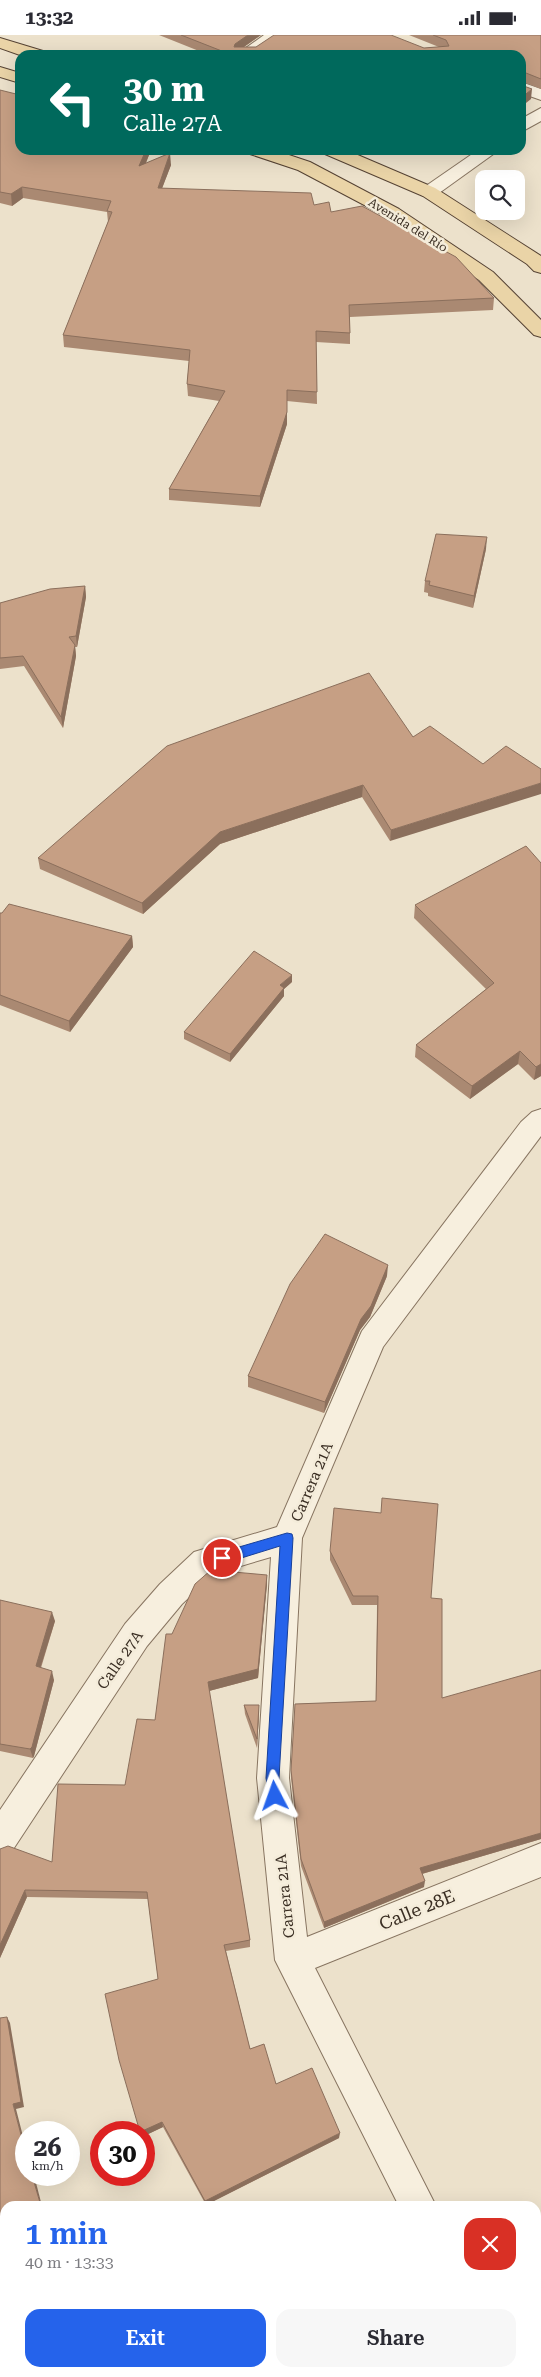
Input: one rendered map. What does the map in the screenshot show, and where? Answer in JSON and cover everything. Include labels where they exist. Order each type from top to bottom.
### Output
[{"type":"main road","points":[[0,43],[22,50]]},
{"type":"main road","points":[[0,73],[15,77]]},
{"type":"main road","name":"Avenida del Río","points":[[271,155],[304,166],[393,213],[486,276],[541,331]]},
{"type":"main road","points":[[343,155],[429,192],[534,260],[541,267]]},
{"type":"street","points":[[252,50],[275,35]]},
{"type":"street","points":[[526,89],[541,95]]},
{"type":"street","points":[[526,124],[541,113]]},
{"type":"street","points":[[429,192],[483,155]]},
{"type":"street","name":"Carrera 21A","points":[[415,2201],[292,1960],[273,1778],[287,1538],[372,1341],[538,1133]]},
{"type":"street","name":"Calle 27A","points":[[0,1839],[136,1635],[171,1594],[206,1563],[287,1538]]},
{"type":"street","name":"Calle 28E","points":[[292,1960],[541,1860]]},
{"type":"building","points":[[181,35],[248,35],[235,44],[234,47],[256,47],[274,35],[391,35],[424,48],[449,46],[446,40],[433,35],[541,35],[541,79],[526,73],[526,50],[219,50]]},
{"type":"building","points":[[526,87],[532,89],[526,94]]},
{"type":"building","points":[[0,90],[15,94],[15,155],[144,155],[139,166],[169,155],[158,188],[311,193],[314,205],[329,202],[331,212],[362,206],[456,257],[494,298],[349,305],[350,333],[316,331],[317,392],[287,390],[287,412],[260,496],[169,489],[225,391],[187,384],[190,350],[63,335],[112,212],[107,211],[111,201],[22,187],[11,194],[0,192]]},
{"type":"building","points":[[436,534],[487,537],[474,596],[429,585],[430,581],[425,581]]},
{"type":"building","points":[[85,586],[76,636],[69,637],[75,645],[61,717],[23,656],[0,658],[0,603],[50,589]]},
{"type":"building","points":[[369,673],[413,737],[430,726],[483,764],[506,746],[541,769],[541,783],[391,830],[363,785],[220,832],[142,903],[38,858],[167,746]]},
{"type":"building","points":[[526,846],[541,863],[541,1064],[536,1067],[520,1051],[472,1086],[416,1045],[494,983],[415,905]]},
{"type":"building","points":[[9,904],[132,936],[69,1021],[0,995],[0,913]]},
{"type":"building","points":[[254,951],[292,975],[280,985],[284,988],[230,1054],[184,1032]]},
{"type":"building","points":[[325,1234],[388,1265],[371,1306],[361,1319],[325,1402],[248,1376],[290,1284]]},
{"type":"building","points":[[382,1498],[438,1504],[431,1598],[442,1599],[442,1698],[541,1670],[541,1833],[420,1868],[425,1881],[324,1922],[301,1859],[291,1770],[295,1704],[376,1701],[378,1596],[353,1596],[330,1551],[334,1508],[381,1513]]},
{"type":"building","points":[[211,1570],[267,1575],[258,1669],[208,1682],[250,1940],[224,1945],[250,2049],[264,2044],[276,2084],[312,2068],[340,2133],[205,2201],[162,2122],[155,2125],[155,2121],[137,2121],[119,2060],[105,1994],[158,1979],[147,1892],[25,1890],[0,1945],[0,1849],[8,1846],[52,1862],[58,1784],[125,1785],[137,1719],[155,1720],[166,1634],[172,1634],[195,1584]]},
{"type":"building","points":[[0,1600],[52,1612],[36,1666],[52,1671],[30,1749],[0,1744]]},
{"type":"building","points":[[244,1705],[259,1705],[257,1739]]},
{"type":"building","points":[[7,2017],[21,2102],[13,2104],[17,2121],[15,2121],[15,2186],[35,2186],[40,2201],[0,2201],[0,2018]]},
{"type":"route","points":[[222,1558],[287,1538],[273,1778],[275,1796]]}]
